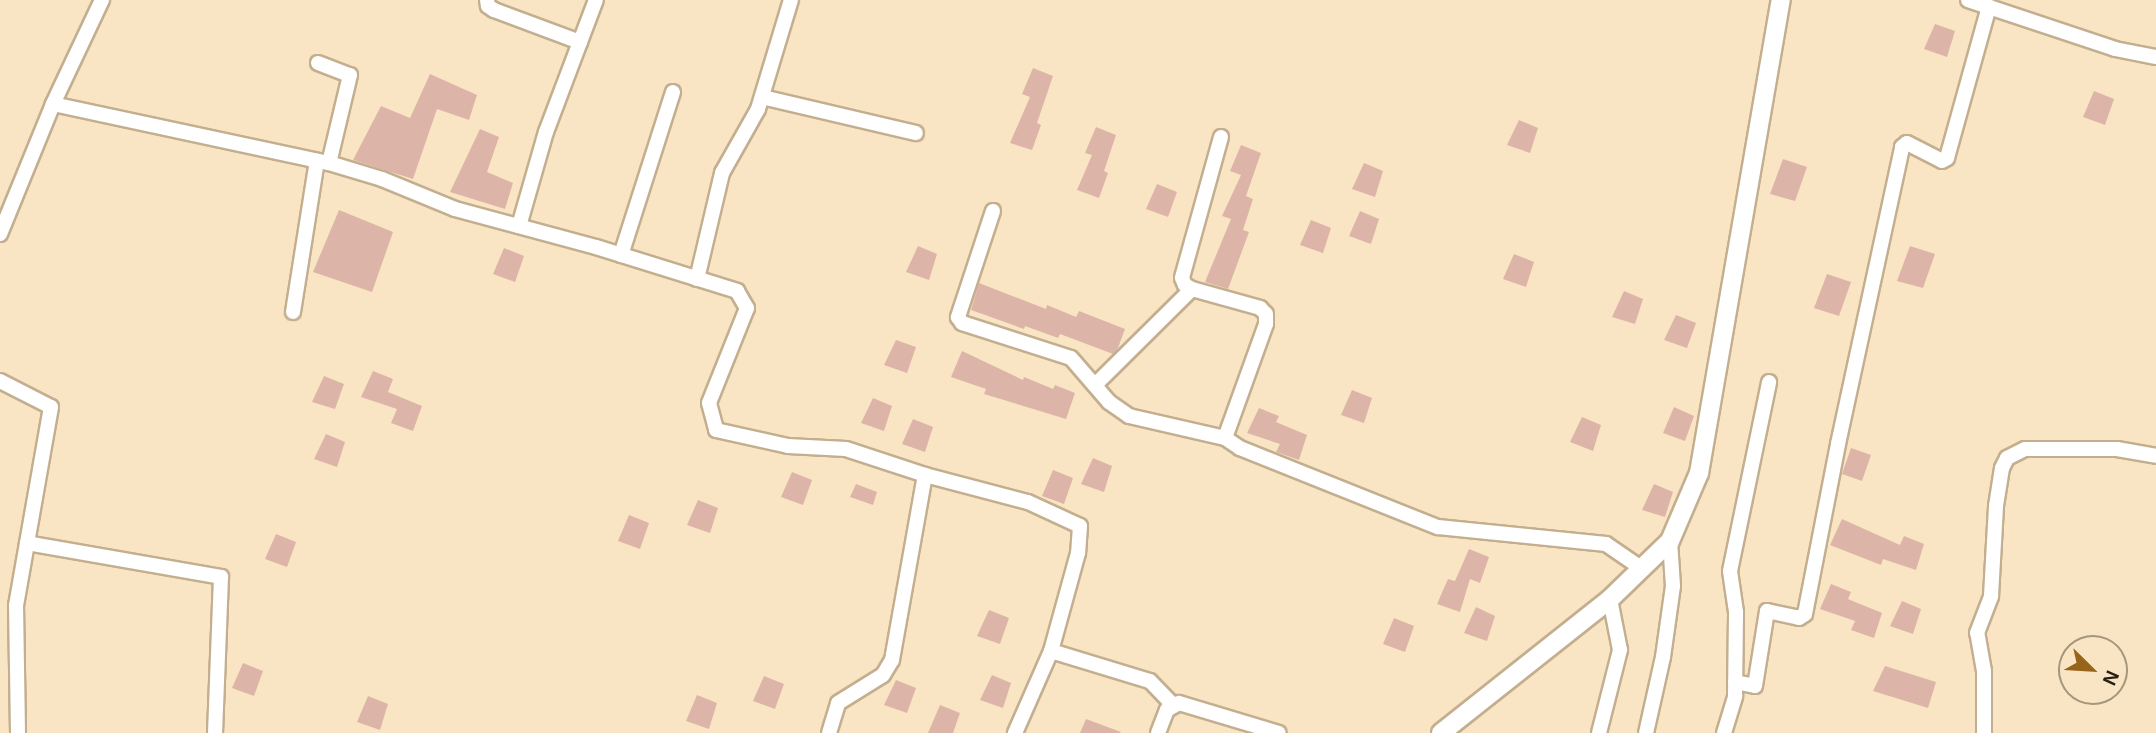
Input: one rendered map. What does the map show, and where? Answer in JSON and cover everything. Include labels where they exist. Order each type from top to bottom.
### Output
[{"type":"street","points":[[0,234],[53,104],[102,0]]},
{"type":"street","points":[[487,0],[488,6],[494,10],[580,42]]},
{"type":"street","points":[[519,226],[546,132],[596,0]]},
{"type":"street","points":[[697,279],[722,173],[762,97],[791,0]]},
{"type":"street","points":[[1441,733],[1609,599],[1670,541],[1699,473],[1781,0]]},
{"type":"street","points":[[1968,0],[2115,49],[2156,57]]},
{"type":"street","points":[[1735,682],[1755,686],[1767,611],[1799,618],[1805,614],[1838,444],[1902,147],[1907,143],[1942,161],[1947,158],[1989,7]]},
{"type":"street","points":[[293,312],[323,162],[350,75],[318,63]]},
{"type":"street","points":[[621,255],[673,92]]},
{"type":"street","points":[[762,97],[916,134]]},
{"type":"street","points":[[53,104],[323,162],[382,179],[455,209],[621,255],[737,291],[747,308],[709,403],[716,430],[788,446],[846,449],[925,475],[1028,502],[1080,526],[1078,553],[1051,651],[1015,733]]},
{"type":"street","points":[[1221,137],[1182,278],[1185,285],[1192,289],[1260,308],[1266,314],[1266,324],[1225,438]]},
{"type":"street","points":[[993,211],[958,317],[962,323],[1071,358],[1117,410],[1129,416],[1225,438],[1240,448],[1438,527],[1606,544],[1641,568]]},
{"type":"street","points":[[1095,384],[1192,289]]},
{"type":"street","points":[[0,381],[51,407],[16,605],[18,733]]},
{"type":"street","points":[[1724,733],[1734,706],[1735,682],[1736,612],[1730,571],[1769,382]]},
{"type":"street","points":[[1984,733],[1984,671],[1977,633],[1991,596],[1996,506],[2002,468],[2007,458],[2025,449],[2117,449],[2156,456]]},
{"type":"street","points":[[829,733],[838,703],[889,669],[925,475]]},
{"type":"street","points":[[1646,733],[1663,657],[1673,586],[1670,541]]},
{"type":"street","points":[[27,543],[221,577],[215,733]]},
{"type":"street","points":[[1599,733],[1620,650],[1609,599]]},
{"type":"street","points":[[1051,651],[1150,681],[1172,704]]},
{"type":"street","points":[[1172,704],[1179,703],[1279,733]]},
{"type":"street","points":[[1158,733],[1172,704]]},
{"type":"building","points":[[1935,24],[1955,31],[1947,57],[1924,49]]},
{"type":"building","points":[[1033,68],[1053,76],[1037,123],[1041,125],[1032,150],[1010,143],[1030,97],[1022,94]]},
{"type":"building","points":[[430,74],[477,95],[469,120],[437,109],[413,179],[353,160],[381,106],[410,118]]},
{"type":"building","points":[[2094,91],[2114,99],[2105,125],[2083,117]]},
{"type":"building","points":[[1519,120],[1538,128],[1530,153],[1507,145]]},
{"type":"building","points":[[1096,127],[1116,135],[1104,171],[1108,173],[1099,198],[1077,190],[1092,155],[1085,153]]},
{"type":"building","points":[[480,129],[499,137],[487,172],[513,183],[505,209],[450,192]]},
{"type":"building","points":[[1241,145],[1261,153],[1246,196],[1253,199],[1243,230],[1249,232],[1228,289],[1205,282],[1231,219],[1222,216],[1241,175],[1230,171]]},
{"type":"building","points":[[1783,159],[1807,167],[1795,201],[1770,194]]},
{"type":"building","points":[[1364,163],[1383,171],[1375,197],[1352,189]]},
{"type":"building","points":[[1157,184],[1177,192],[1168,217],[1146,209]]},
{"type":"building","points":[[339,210],[393,232],[372,292],[313,272]]},
{"type":"building","points":[[1360,211],[1379,219],[1371,244],[1349,236]]},
{"type":"building","points":[[1311,220],[1331,228],[1323,253],[1300,245]]},
{"type":"building","points":[[918,246],[937,254],[929,280],[906,272]]},
{"type":"building","points":[[1910,246],[1935,254],[1923,288],[1897,281]]},
{"type":"building","points":[[504,248],[524,256],[515,282],[493,274]]},
{"type":"building","points":[[1514,254],[1534,262],[1526,287],[1503,279]]},
{"type":"building","points":[[1827,274],[1851,282],[1839,316],[1814,308]]},
{"type":"building","points":[[979,283],[1046,309],[1047,305],[1076,317],[1079,311],[1125,329],[1118,348],[1113,354],[1060,334],[1058,338],[1025,326],[1024,329],[971,310]]},
{"type":"building","points":[[1624,291],[1643,299],[1635,324],[1612,317]]},
{"type":"building","points":[[1676,315],[1696,323],[1687,348],[1664,340]]},
{"type":"building","points":[[896,340],[916,347],[907,373],[884,365]]},
{"type":"building","points":[[962,351],[1023,380],[1024,377],[1053,389],[1055,385],[1075,393],[1066,419],[984,394],[986,389],[951,377]]},
{"type":"building","points":[[373,371],[393,379],[388,392],[422,406],[413,431],[391,423],[397,409],[361,397]]},
{"type":"building","points":[[324,376],[344,384],[335,409],[312,402]]},
{"type":"building","points":[[1352,390],[1372,398],[1364,423],[1341,415]]},
{"type":"building","points":[[873,398],[892,406],[884,431],[861,423]]},
{"type":"building","points":[[1674,407],[1694,416],[1685,441],[1663,433]]},
{"type":"building","points":[[1259,408],[1279,416],[1276,422],[1307,435],[1299,460],[1276,452],[1280,444],[1247,433]]},
{"type":"building","points":[[1582,417],[1601,425],[1593,451],[1570,442]]},
{"type":"building","points":[[913,419],[933,427],[925,452],[902,444]]},
{"type":"building","points":[[326,434],[345,442],[337,467],[314,459]]},
{"type":"building","points":[[1851,448],[1871,455],[1862,481],[1842,474]]},
{"type":"building","points":[[1093,458],[1112,466],[1104,492],[1081,484]]},
{"type":"building","points":[[1053,470],[1073,478],[1064,504],[1042,496]]},
{"type":"building","points":[[792,472],[812,480],[803,505],[781,497]]},
{"type":"building","points":[[856,484],[877,492],[873,505],[850,497]]},
{"type":"building","points":[[1654,484],[1673,492],[1665,517],[1642,510]]},
{"type":"building","points":[[698,500],[718,508],[710,533],[687,525]]},
{"type":"building","points":[[629,515],[649,523],[640,549],[618,541]]},
{"type":"building","points":[[1842,519],[1900,545],[1904,536],[1924,544],[1916,570],[1883,559],[1881,565],[1830,545]]},
{"type":"building","points":[[276,534],[296,542],[287,567],[265,559]]},
{"type":"building","points":[[1469,549],[1489,557],[1480,583],[1470,579],[1460,612],[1437,604],[1448,579],[1455,581]]},
{"type":"building","points":[[1831,584],[1851,592],[1848,599],[1882,613],[1874,638],[1851,630],[1855,621],[1820,609]]},
{"type":"building","points":[[1902,601],[1921,609],[1913,634],[1890,626]]},
{"type":"building","points":[[1476,607],[1495,616],[1487,641],[1464,633]]},
{"type":"building","points":[[989,610],[1009,618],[1000,644],[977,636]]},
{"type":"building","points":[[1394,618],[1414,626],[1405,652],[1383,644]]},
{"type":"building","points":[[243,663],[263,671],[254,696],[232,688]]},
{"type":"building","points":[[1885,666],[1936,682],[1928,708],[1873,691]]},
{"type":"building","points":[[992,675],[1011,683],[1003,708],[980,700]]},
{"type":"building","points":[[764,676],[784,684],[775,709],[753,701]]},
{"type":"building","points":[[896,680],[916,688],[907,713],[884,705]]},
{"type":"building","points":[[697,695],[717,703],[709,729],[686,721]]},
{"type":"building","points":[[368,696],[388,704],[380,730],[357,722]]},
{"type":"building","points":[[940,705],[960,713],[953,733],[928,733]]},
{"type":"building","points":[[1086,719],[1121,732],[1080,733]]}]
